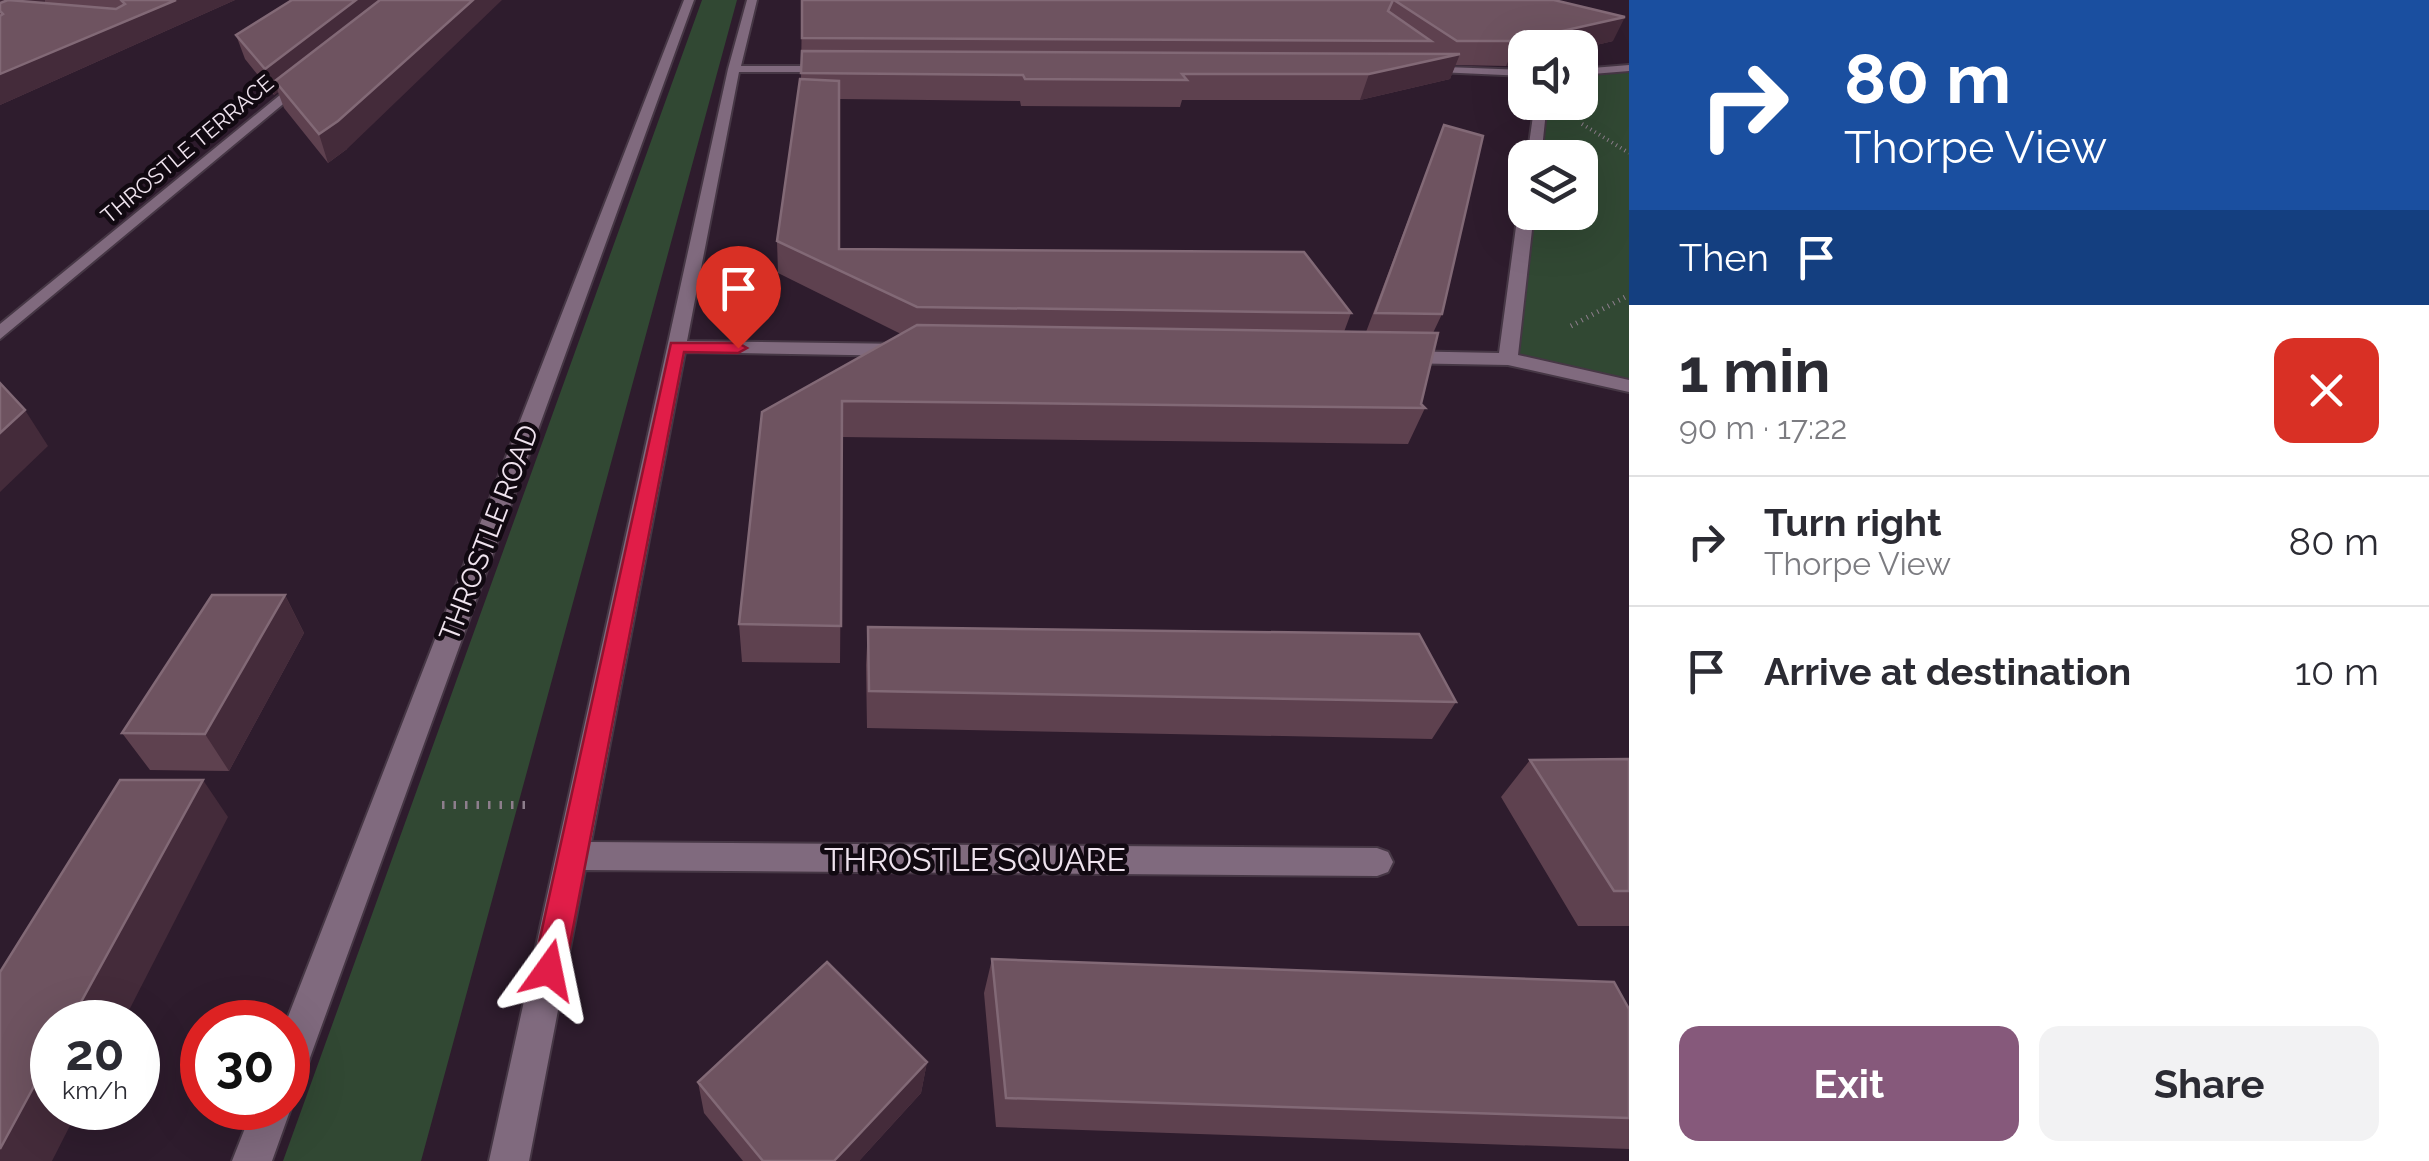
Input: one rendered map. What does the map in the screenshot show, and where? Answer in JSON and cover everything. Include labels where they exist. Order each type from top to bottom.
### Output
[{"type":"street","name":"THROSTLE ROAD","points":[[310,1007],[690,0]]},
{"type":"street","points":[[509,1161],[734,70],[752,0]]},
{"type":"street","points":[[1426,59],[1440,69]]},
{"type":"street","points":[[1598,71],[1629,68]]},
{"type":"street","points":[[1400,69],[1508,72]]},
{"type":"street","points":[[734,70],[852,70]]},
{"type":"street","name":"THROSTLE TERRACE","points":[[0,333],[313,74]]},
{"type":"street","points":[[1508,359],[1524,230]]},
{"type":"street","points":[[677,346],[929,350]]},
{"type":"street","points":[[1368,357],[1508,359],[1629,386]]},
{"type":"street","name":"THROSTLE SQUARE","points":[[572,856],[1377,862]]},
{"type":"street","points":[[252,1161],[264,1130]]},
{"type":"path","points":[[386,804],[583,805]]},
{"type":"green space","points":[[702,0],[737,0],[421,1161],[283,1161],[294,1130],[310,1130],[310,1086]]},
{"type":"green space","points":[[1629,68],[1629,386],[1508,359],[1524,230],[1598,230],[1598,140],[1536,140],[1539,120],[1598,120],[1598,71]]},
{"type":"building","points":[[8,0],[116,9],[125,4],[121,0],[176,0],[0,74],[0,3]]},
{"type":"building","points":[[292,0],[356,0],[265,69],[236,35]]},
{"type":"building","points":[[380,0],[473,0],[319,134],[275,81]]},
{"type":"building","points":[[802,0],[1393,0],[1388,11],[1431,41],[802,38]]},
{"type":"building","points":[[1394,0],[1554,0],[1625,17],[1566,30],[1508,30],[1508,41],[1457,41]]},
{"type":"building","points":[[802,51],[1460,54],[1369,74],[1182,74],[1187,80],[801,73]]},
{"type":"building","points":[[800,79],[839,81],[839,249],[1304,252],[1351,313],[917,307],[777,241]]},
{"type":"building","points":[[1444,125],[1483,136],[1442,314],[1375,313]]},
{"type":"building","points":[[917,325],[1438,333],[1421,404],[1425,408],[842,401],[841,626],[739,624],[762,412]]},
{"type":"building","points":[[0,383],[25,410],[0,433]]},
{"type":"building","points":[[212,595],[285,595],[205,734],[122,733]]},
{"type":"building","points":[[868,627],[1419,634],[1456,702],[869,691]]},
{"type":"building","points":[[1629,759],[1629,891],[1614,891],[1530,760]]},
{"type":"building","points":[[120,780],[203,780],[82,1000],[30,1000],[30,1094],[0,1149],[0,972]]},
{"type":"building","points":[[992,959],[1614,982],[1629,1009],[1629,1118],[1006,1098]]},
{"type":"building","points":[[827,962],[927,1062],[834,1161],[763,1161],[698,1082]]},
{"type":"route","points":[[549,970],[677,346],[738,348]]}]
